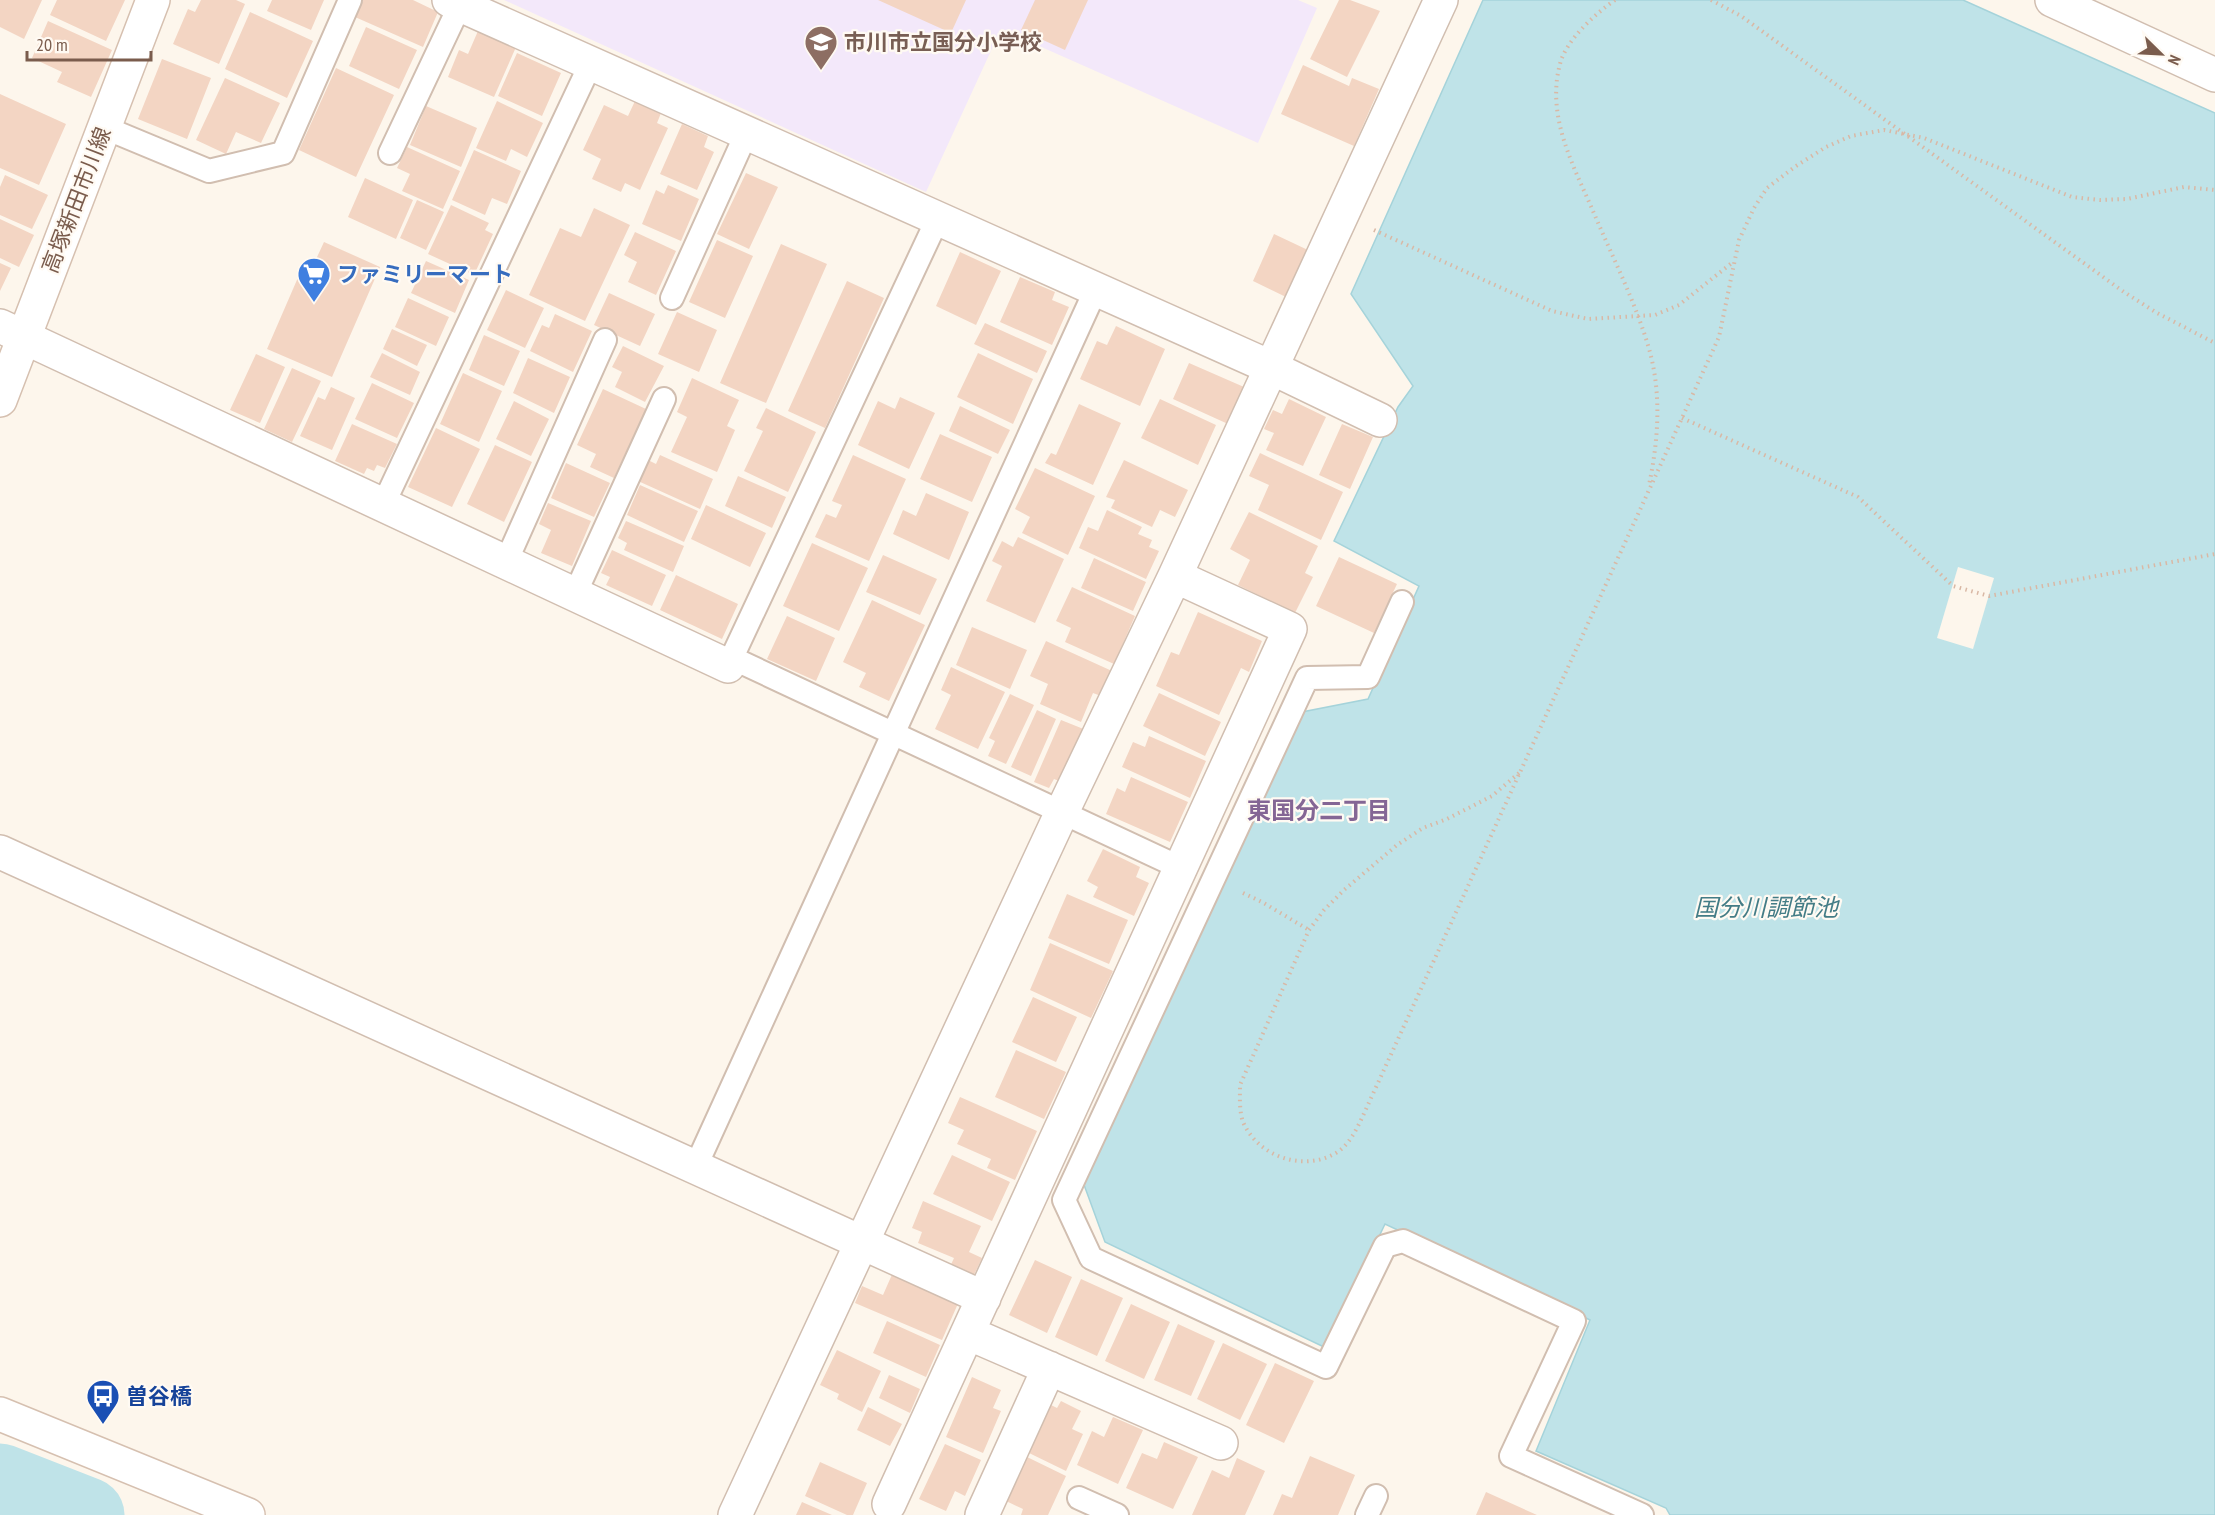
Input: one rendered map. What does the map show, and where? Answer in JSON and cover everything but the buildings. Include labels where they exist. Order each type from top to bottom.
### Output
[{"type":"street","name":"高塚新田市川線","points":[[0,400],[12,331],[103,127],[153,0]]},
{"type":"street","points":[[735,1515],[1062,812],[1175,576],[1441,0]]},
{"type":"street","points":[[2052,0],[2215,75]]},
{"type":"street","points":[[455,2],[1270,367],[1380,420]]},
{"type":"street","points":[[12,331],[575,594],[730,662]]},
{"type":"street","points":[[890,1504],[1290,629],[1175,576]]},
{"type":"street","points":[[0,852],[984,1298]]},
{"type":"street","points":[[968,1333],[1221,1443]]},
{"type":"street","points":[[982,1515],[1049,1368]]},
{"type":"street","points":[[0,1414],[215,1509],[248,1515]]},
{"type":"lane","points":[[103,127],[209,171],[283,153],[350,0]]},
{"type":"lane","points":[[390,153],[455,2]]},
{"type":"lane","points":[[383,505],[591,63]]},
{"type":"lane","points":[[672,298],[747,132]]},
{"type":"lane","points":[[938,218],[730,662],[894,734],[1181,868]]},
{"type":"lane","points":[[695,1168],[1096,289]]},
{"type":"lane","points":[[506,562],[605,340]]},
{"type":"lane","points":[[575,594],[664,399]]},
{"type":"lane","points":[[1402,602],[1368,677],[1307,678],[1064,1200],[1091,1258],[1326,1367],[1385,1246],[1403,1241],[1574,1321],[1511,1456],[1642,1515]]},
{"type":"lane","points":[[1078,1498],[1117,1515]]},
{"type":"path","points":[[1615,0],[1599,11],[1579,31],[1560,62],[1555,94],[1560,127],[1569,157],[1647,342],[1658,390],[1657,446],[1648,491]]},
{"type":"path","points":[[1711,0],[1741,16],[2124,292],[2215,342]]},
{"type":"path","points":[[1519,773],[1492,796],[1424,828],[1397,845],[1344,890],[1309,930],[1240,1085],[1239,1103],[1243,1121],[1256,1141],[1278,1156],[1300,1162],[1317,1161],[1338,1152],[1352,1138],[1719,337],[1738,240],[1767,188],[1826,147],[1851,136],[1884,130],[1924,138],[2072,197],[2100,200],[2127,199],[2184,187],[2215,190]]},
{"type":"path","points":[[1376,231],[1552,311],[1588,319],[1655,315],[1679,305],[1734,262]]},
{"type":"path","points":[[1682,418],[1858,497],[1953,586],[1989,596],[2215,554]]},
{"type":"path","points":[[1262,902],[1309,930]]},
{"type":"shaded area","name":"市川市立国分小学校","points":[[504,0],[1298,0],[1317,8],[1258,143],[1001,29],[926,192]]},
{"type":"water","name":"国分川調節池","points":[[1483,0],[1963,0],[2215,113],[2215,1515],[1670,1515],[1666,1508],[1536,1451],[1590,1320],[1385,1224],[1326,1348],[1105,1242],[1083,1182],[1302,712],[1368,699],[1419,586],[1334,541],[1398,407],[1413,386],[1351,294]]},
{"type":"pier","points":[[1958,567],[1994,578],[1973,649],[1937,638]]},
{"type":"waterway","points":[[0,1481],[87,1515]]},
{"type":"place","name":"市川市立国分小学校","points":[[821,71]]},
{"type":"place","name":"ファミリーマート","points":[[314,303]]},
{"type":"place","name":"曽谷橋","points":[[103,1425]]},
{"type":"district","name":"東国分二丁目","points":[[1319,810]]}]
